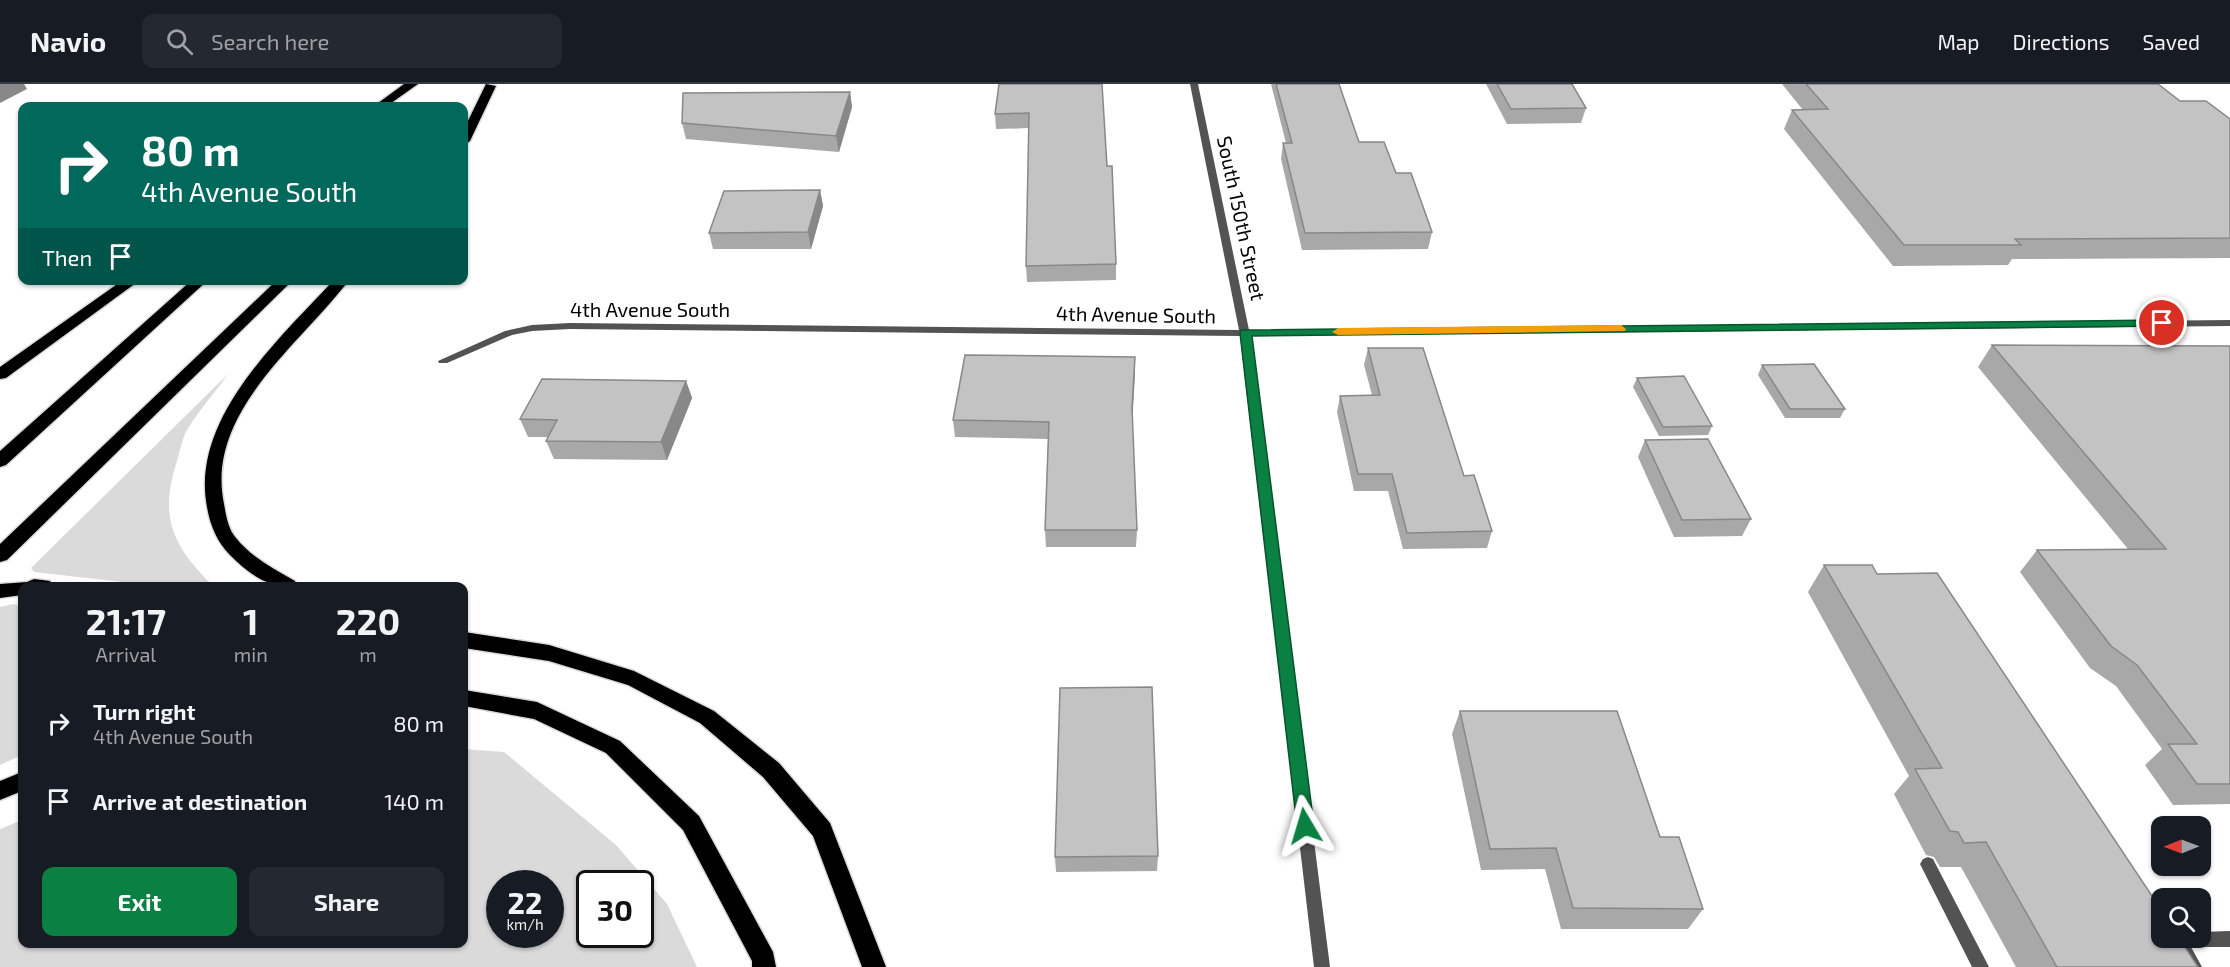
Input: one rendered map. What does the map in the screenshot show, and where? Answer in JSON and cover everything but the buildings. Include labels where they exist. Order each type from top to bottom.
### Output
[{"type":"highway","points":[[386,102],[412,84]]},
{"type":"highway","points":[[401,102],[421,84]]},
{"type":"highway","points":[[468,107],[491,85]]},
{"type":"highway","points":[[468,133],[491,85]]},
{"type":"highway","points":[[0,374],[126,285]]},
{"type":"highway","points":[[0,461],[195,285]]},
{"type":"highway","points":[[0,555],[280,285]]},
{"type":"highway","points":[[281,582],[252,566],[226,538],[213,507],[211,470],[226,424],[262,369],[338,285]]},
{"type":"highway","points":[[0,591],[18,589]]},
{"type":"highway","points":[[468,641],[549,653],[634,679],[707,717],[771,770],[822,830],[874,967]]},
{"type":"highway","points":[[468,699],[537,711],[613,747],[691,823],[764,960],[764,967]]},
{"type":"highway","points":[[0,791],[18,783]]},
{"type":"street","name":"South 150th Street","points":[[1194,84],[1245,333],[1322,967]]},
{"type":"street","name":"4th Avenue South","points":[[443,361],[509,333],[532,328],[570,326],[1245,333],[2230,323]]},
{"type":"street","points":[[1928,864],[1981,967]]},
{"type":"street","points":[[2194,967],[2177,940],[2230,939]]},
{"type":"shaded area","points":[[228,374],[185,434],[169,498],[173,529],[179,543],[187,557],[209,582],[123,582],[34,572],[31,568]]},
{"type":"shaded area","points":[[18,605],[18,757],[0,765],[0,607]]},
{"type":"shaded area","points":[[468,749],[504,752],[616,845],[638,870],[576,870],[576,948],[654,948],[654,889],[667,904],[697,967],[0,967],[0,829],[18,822],[18,948],[468,948]]},
{"type":"slow traffic","points":[[1338,332],[1621,329]]},
{"type":"route","points":[[1305,826],[1245,333],[2162,323]]}]
